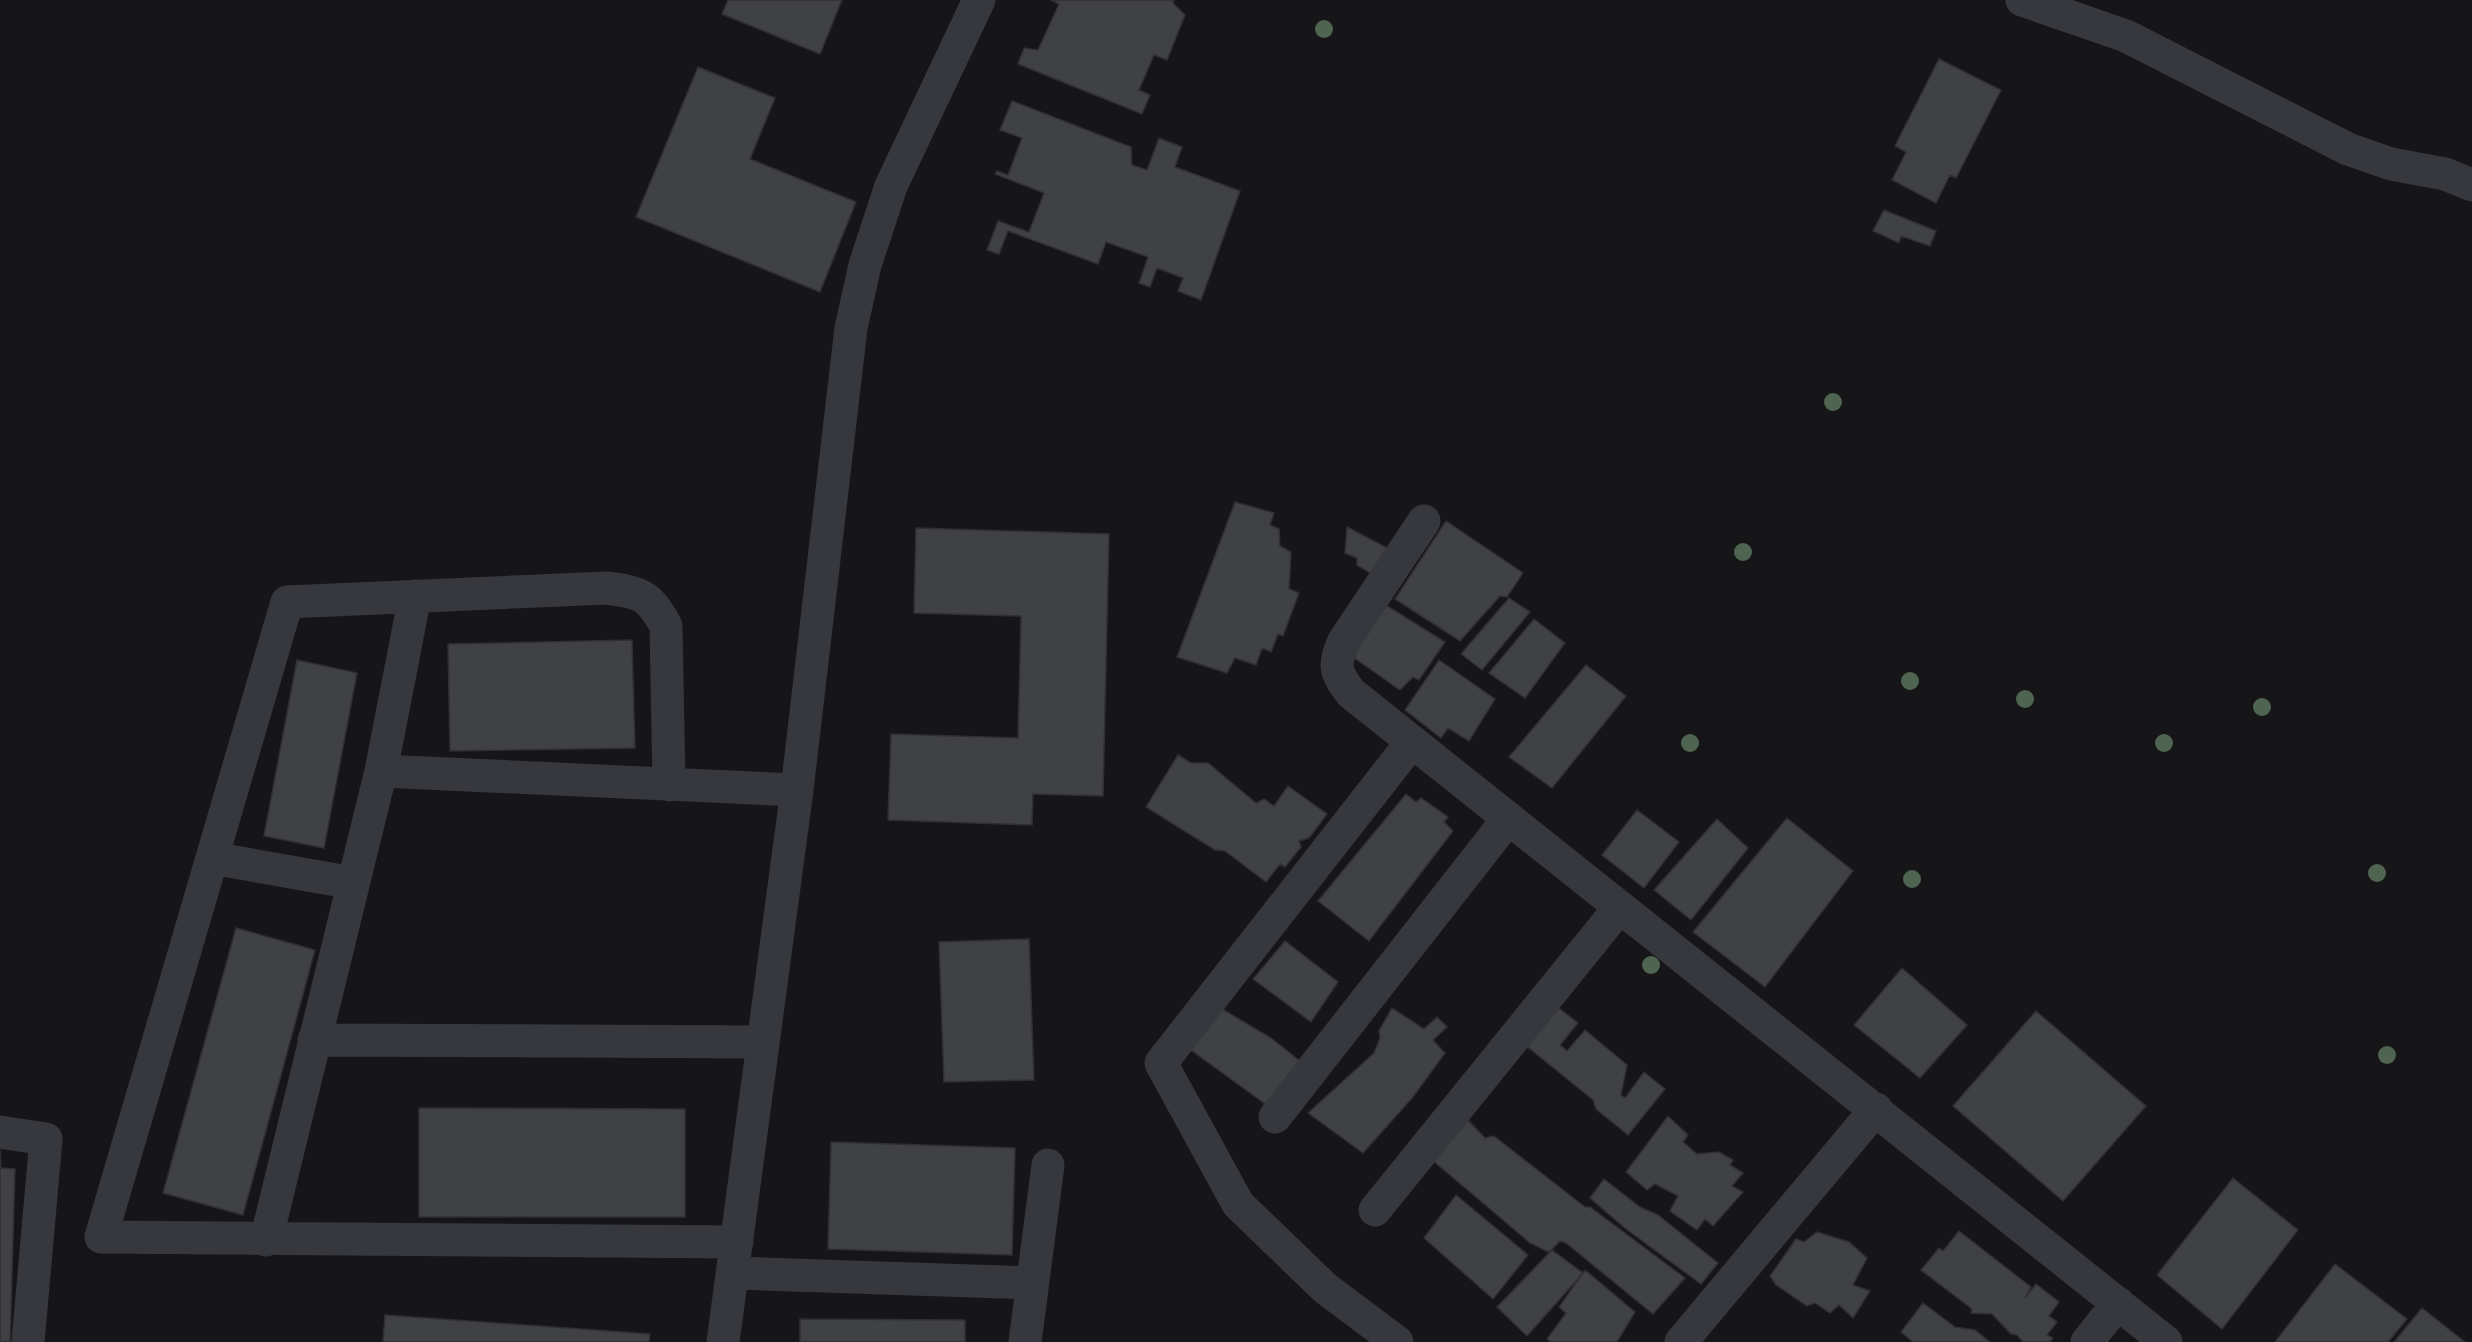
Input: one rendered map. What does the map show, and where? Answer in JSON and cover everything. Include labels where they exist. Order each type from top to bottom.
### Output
[{"type":"street","points":[[723,1342],[797,790],[851,328],[865,264],[891,186],[979,0]]},
{"type":"street","points":[[2022,0],[2126,36],[2348,149],[2391,164],[2445,174],[2472,184]]},
{"type":"street","points":[[1424,521],[1344,641],[1337,657],[1337,675],[1351,693],[1411,743],[1876,1108],[2166,1342]]},
{"type":"street","points":[[669,785],[666,626],[655,606],[634,591],[606,588],[287,602],[101,1237],[266,1240],[735,1257],[1032,1283]]},
{"type":"street","points":[[266,1240],[381,771],[415,596]]},
{"type":"street","points":[[1397,1342],[1324,1288],[1238,1203],[1161,1063],[1411,743]]},
{"type":"street","points":[[381,771],[797,790]]},
{"type":"street","points":[[1275,1117],[1508,819]]},
{"type":"street","points":[[212,858],[353,883]]},
{"type":"street","points":[[1375,1210],[1620,907]]},
{"type":"street","points":[[314,1040],[763,1042]]},
{"type":"street","points":[[1681,1342],[1876,1108]]},
{"type":"street","points":[[0,1132],[46,1139],[28,1342]]},
{"type":"street","points":[[1025,1342],[1048,1165]]},
{"type":"street","points":[[2087,1342],[2118,1303]]},
{"type":"building","points":[[728,0],[842,0],[820,54],[722,14]]},
{"type":"building","points":[[1051,0],[1174,0],[1173,3],[1185,15],[1167,60],[1154,55],[1139,90],[1150,95],[1142,114],[1018,64],[1024,48],[1038,50],[1059,4]]},
{"type":"building","points":[[1939,59],[2001,90],[1956,178],[1950,175],[1936,203],[1892,180],[1906,152],[1895,146]]},
{"type":"building","points":[[698,67],[775,98],[750,159],[856,202],[820,292],[636,217]]},
{"type":"building","points":[[1012,101],[1131,147],[1132,165],[1147,170],[1159,138],[1182,147],[1175,167],[1240,191],[1201,300],[1178,291],[1183,278],[1157,268],[1150,287],[1139,283],[1148,257],[1106,242],[1098,264],[1008,231],[999,254],[987,250],[998,221],[1029,232],[1044,193],[995,174],[997,171],[1008,175],[1022,138],[1000,130]]},
{"type":"building","points":[[1884,210],[1936,231],[1930,246],[1901,236],[1899,243],[1873,231]]},
{"type":"building","points":[[1235,502],[1274,513],[1270,525],[1279,529],[1280,546],[1291,552],[1289,589],[1299,593],[1283,636],[1278,634],[1271,652],[1262,648],[1256,665],[1235,658],[1227,673],[1177,657]]},
{"type":"building","points":[[1446,521],[1523,573],[1507,597],[1500,596],[1460,641],[1395,599]]},
{"type":"building","points":[[1347,527],[1401,555],[1370,573],[1357,565],[1357,558],[1345,553]]},
{"type":"building","points":[[916,528],[1109,534],[1103,796],[1033,794],[1032,825],[888,820],[891,734],[1018,738],[1021,616],[914,613]]},
{"type":"building","points":[[1509,598],[1530,612],[1482,670],[1461,654]]},
{"type":"building","points":[[1384,604],[1445,642],[1419,680],[1413,677],[1400,690],[1346,652]]},
{"type":"building","points":[[1534,619],[1565,643],[1525,698],[1489,673]]},
{"type":"building","points":[[632,640],[635,748],[450,751],[448,644]]},
{"type":"building","points":[[297,660],[357,673],[324,848],[264,836]]},
{"type":"building","points":[[1439,660],[1495,699],[1469,741],[1448,728],[1441,738],[1405,710]]},
{"type":"building","points":[[1586,665],[1626,696],[1552,788],[1509,757]]},
{"type":"building","points":[[1178,755],[1191,763],[1208,763],[1256,803],[1264,799],[1274,806],[1288,786],[1327,814],[1309,838],[1299,841],[1301,847],[1285,867],[1280,864],[1266,882],[1225,851],[1215,850],[1146,807]]},
{"type":"building","points":[[1406,794],[1416,802],[1421,798],[1448,817],[1444,822],[1453,831],[1369,941],[1318,901]]},
{"type":"building","points":[[1637,810],[1679,842],[1644,888],[1602,855]]},
{"type":"building","points":[[1787,818],[1853,871],[1765,987],[1693,932]]},
{"type":"building","points":[[1717,819],[1748,848],[1691,920],[1654,890]]},
{"type":"building","points":[[236,928],[315,950],[243,1215],[163,1193]]},
{"type":"building","points":[[1029,939],[1034,1080],[944,1082],[939,942]]},
{"type":"building","points":[[1285,941],[1338,982],[1311,1022],[1253,979]]},
{"type":"building","points":[[1902,968],[1967,1025],[1920,1078],[1854,1025]]},
{"type":"building","points":[[1551,1002],[1578,1023],[1560,1045],[1567,1051],[1585,1030],[1627,1065],[1621,1095],[1625,1098],[1644,1072],[1665,1089],[1628,1135],[1596,1109],[1593,1100],[1519,1040]]},
{"type":"building","points":[[1212,1003],[1271,1038],[1301,1062],[1268,1106],[1180,1042]]},
{"type":"building","points":[[1392,1008],[1424,1029],[1437,1017],[1447,1027],[1433,1040],[1445,1053],[1413,1097],[1363,1153],[1308,1113],[1374,1053],[1380,1038],[1379,1031]]},
{"type":"building","points":[[2036,1011],[2146,1106],[2063,1201],[1953,1106]]},
{"type":"building","points":[[419,1108],[685,1109],[685,1217],[419,1217]]},
{"type":"building","points":[[1668,1116],[1688,1135],[1683,1142],[1697,1154],[1719,1152],[1733,1160],[1730,1165],[1743,1173],[1732,1186],[1743,1192],[1713,1226],[1705,1219],[1697,1230],[1670,1211],[1678,1196],[1655,1184],[1647,1190],[1626,1172]]},
{"type":"building","points":[[1468,1120],[1485,1138],[1494,1136],[1585,1207],[1590,1207],[1685,1278],[1653,1314],[1566,1243],[1560,1241],[1549,1252],[1530,1243],[1431,1159]]},
{"type":"building","points":[[831,1142],[1015,1148],[1012,1255],[828,1249]]},
{"type":"building","points":[[0,1150],[1,1168],[15,1169],[10,1342],[0,1342]]},
{"type":"building","points":[[2233,1178],[2298,1230],[2222,1329],[2157,1275]]},
{"type":"building","points":[[1604,1179],[1640,1207],[1658,1215],[1718,1263],[1701,1284],[1626,1229],[1590,1198]]},
{"type":"building","points":[[1456,1195],[1528,1255],[1493,1299],[1424,1238]]},
{"type":"building","points":[[1959,1231],[2031,1287],[2025,1298],[2036,1284],[2059,1302],[2049,1316],[2057,1322],[2047,1335],[2053,1338],[2050,1342],[2023,1342],[2017,1335],[2011,1334],[1992,1314],[1971,1313],[1972,1309],[1921,1270],[1939,1248],[1943,1251]]},
{"type":"building","points":[[1817,1232],[1849,1242],[1867,1258],[1853,1285],[1870,1291],[1853,1318],[1839,1305],[1830,1313],[1815,1303],[1807,1306],[1776,1285],[1770,1276],[1796,1239],[1804,1242]]},
{"type":"building","points":[[1552,1250],[1583,1273],[1527,1336],[1497,1307]]},
{"type":"building","points":[[2335,1264],[2407,1319],[2388,1342],[2275,1342]]},
{"type":"building","points":[[1585,1270],[1635,1312],[1617,1342],[1551,1342],[1547,1339],[1566,1313],[1559,1307]]},
{"type":"building","points":[[1923,1303],[1955,1327],[1975,1330],[1990,1342],[1913,1342],[1901,1332]]},
{"type":"building","points":[[2422,1308],[2465,1342],[2394,1342]]},
{"type":"building","points":[[385,1315],[650,1334],[649,1342],[383,1342]]},
{"type":"building","points":[[800,1319],[965,1320],[965,1342],[800,1342]]}]
